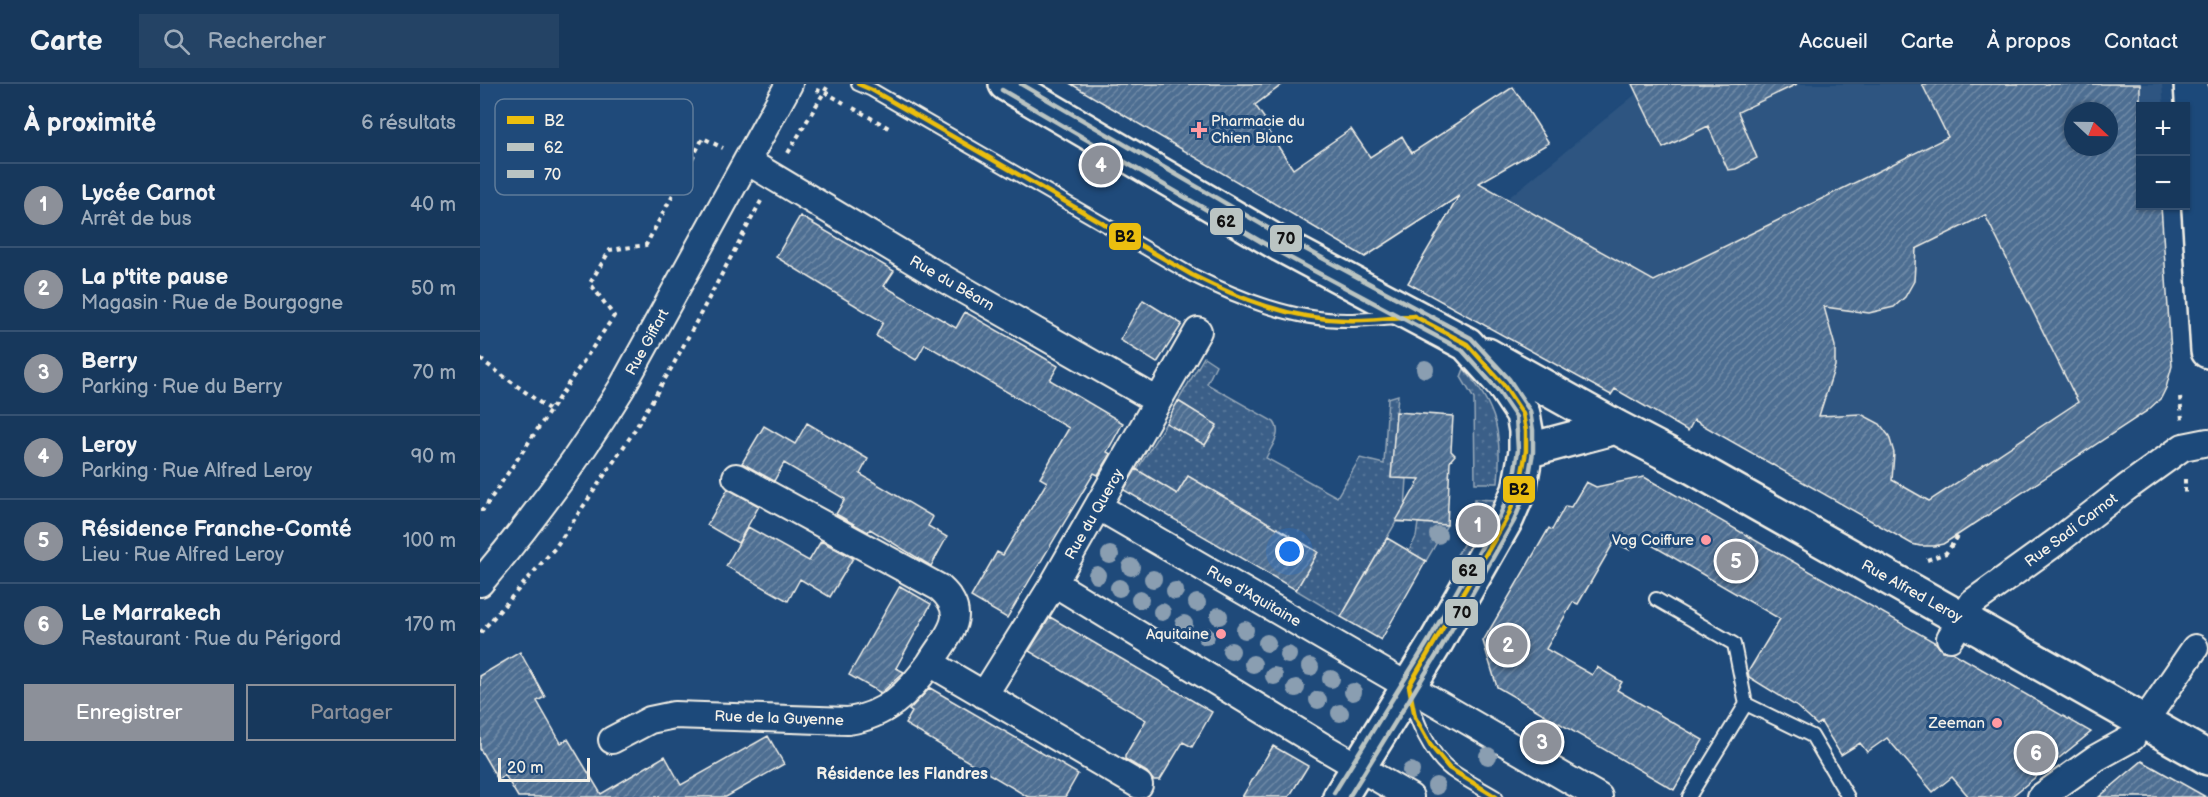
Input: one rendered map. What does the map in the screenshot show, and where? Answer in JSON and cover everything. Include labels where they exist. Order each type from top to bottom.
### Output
[{"type":"main road","name":"Rue Alfred Leroy","points":[[1006,84],[1281,245],[1689,465],[1956,629],[2208,758]]},
{"type":"main road","points":[[2191,84],[2208,351]]},
{"type":"main road","name":"Rue Alfred Leroy","points":[[1340,797],[1409,686],[1507,518],[1518,490],[1527,451],[1522,414],[1503,384],[1467,344]]},
{"type":"main road","points":[[1527,451],[1616,427]]},
{"type":"street","name":"Rue Giffart","points":[[480,583],[555,490],[592,436],[621,389],[789,84]]},
{"type":"street","name":"Rue du Béarn","points":[[747,161],[939,276],[1158,401]]},
{"type":"street","name":"Rue du Quercy","points":[[984,695],[1099,507],[1198,331]]},
{"type":"street","name":"Rue Sadi Carnot","points":[[1956,629],[1973,602],[2183,447],[2208,441]]},
{"type":"street","name":"Rue de la Guyenne","points":[[612,740],[650,720],[674,715],[848,721],[862,719],[894,704],[916,682],[956,622],[956,611],[940,588],[736,477]]},
{"type":"street","name":"Rue d'Aquitaine","points":[[1099,507],[1599,797]]},
{"type":"street","points":[[1054,583],[1410,797]]},
{"type":"street","points":[[2153,709],[2195,648]]},
{"type":"street","points":[[930,663],[1139,785]]},
{"type":"street","points":[[2041,797],[2096,758],[2132,738]]},
{"type":"lane","points":[[858,84],[883,96],[1192,275],[1229,294],[1275,309],[1315,317],[1346,320],[1414,316]]},
{"type":"lane","points":[[1656,599],[1734,644],[1746,704],[1689,797]]},
{"type":"lane","points":[[1409,686],[1414,717],[1437,753],[1449,768],[1496,797]]},
{"type":"lane","points":[[1746,704],[1812,736],[1848,797]]},
{"type":"path","points":[[825,92],[829,84]]},
{"type":"path","points":[[693,157],[703,138],[747,161]]},
{"type":"path","points":[[480,510],[483,510],[614,316],[590,283],[610,250],[646,245],[673,195]]},
{"type":"path","points":[[480,359],[550,410]]},
{"type":"shaded area","points":[[1632,84],[2162,84],[2164,102],[2136,102],[2136,210],[2161,210],[2172,366],[2161,398],[2147,411],[1959,535],[1943,544],[1920,546],[1694,420],[1615,389],[1611,395],[1408,283],[1428,248],[1439,254],[1452,230],[1507,199],[1636,94]]},
{"type":"shaded area","points":[[1204,357],[1216,365],[1207,384],[1274,422],[1277,436],[1266,458],[1337,497],[1360,458],[1384,464],[1388,398],[1398,395],[1391,477],[1407,479],[1404,522],[1396,522],[1341,617],[1296,590],[1318,552],[1188,476],[1177,494],[1137,470],[1166,423],[1205,445],[1217,426],[1178,401]]},
{"type":"shaded area","points":[[1464,369],[1484,396],[1495,422],[1499,450],[1498,483],[1475,483],[1474,399],[1461,377]]},
{"type":"shaded area","points":[[1474,499],[1494,500],[1480,534],[1460,568],[1452,563],[1472,530]]},
{"type":"shaded area","points":[[1418,523],[1447,525],[1426,561],[1409,551],[1416,537]]},
{"type":"building","points":[[1071,84],[1283,84],[1255,105],[1271,128],[1268,131],[1293,169],[1351,129],[1370,157],[1402,136],[1412,153],[1513,87],[1549,143],[1479,183],[1654,281],[1948,137],[1922,84],[2140,84],[2140,102],[2136,102],[2136,210],[2161,210],[2172,366],[2161,398],[2147,411],[1943,544],[1920,546],[1912,544],[1694,420],[1688,431],[1615,389],[1611,395],[1408,283],[1459,196],[1365,257]],"holes":[[[1985,215],[2078,402],[1929,501],[1892,480],[1894,453],[1889,436],[1880,424],[1861,414],[1819,416],[1835,366],[1835,346],[1824,307],[1869,313],[1894,307],[1905,297],[1914,281],[1916,249]]]},
{"type":"building","points":[[1632,84],[1797,84],[1738,112],[1757,158],[1736,169],[1728,170],[1708,126],[1663,148]]},
{"type":"building","points":[[800,216],[894,271],[884,286],[956,328],[965,312],[1058,366],[1050,380],[1123,423],[1107,452],[1111,454],[1098,475],[1094,473],[1007,618],[971,597],[997,552],[1003,555],[1047,482],[1040,478],[1069,428],[925,344],[916,360],[876,336],[883,322],[776,257]]},
{"type":"building","points":[[1143,300],[1182,324],[1157,363],[1120,340]]},
{"type":"building","points":[[1178,401],[1217,425],[1205,445],[1166,423]]},
{"type":"building","points":[[1396,412],[1453,416],[1451,451],[1455,455],[1450,461],[1447,525],[1396,521],[1420,479],[1391,478]]},
{"type":"building","points":[[807,423],[868,459],[860,474],[933,517],[928,526],[947,537],[931,566],[870,529],[868,532],[836,514],[845,499],[784,463],[774,481],[742,463],[764,426],[795,444]]},
{"type":"building","points":[[1136,469],[1177,494],[1188,476],[1318,552],[1296,590],[1124,490]]},
{"type":"building","points":[[1644,477],[1936,643],[1942,651],[1952,652],[2091,732],[2011,797],[1969,797],[1952,777],[1933,792],[1887,738],[1867,752],[1860,743],[1841,755],[1821,722],[1817,725],[1796,706],[1749,677],[1748,672],[1780,619],[1638,537],[1630,550],[1614,542],[1578,604],[1573,602],[1546,649],[1592,675],[1597,667],[1622,682],[1617,690],[1703,740],[1674,790],[1497,687],[1483,641],[1549,528],[1552,530],[1565,506],[1571,507],[1586,482],[1596,487]]},
{"type":"building","points":[[728,489],[759,506],[738,543],[707,525]]},
{"type":"building","points":[[748,527],[809,561],[821,541],[853,558],[830,597],[800,579],[788,601],[726,566]]},
{"type":"building","points":[[1387,538],[1426,561],[1381,640],[1341,617]]},
{"type":"building","points":[[900,586],[931,604],[896,668],[904,672],[881,693],[849,675]]},
{"type":"building","points":[[1050,617],[1212,712],[1192,747],[1183,742],[1160,780],[1153,780],[1147,772],[1125,759],[1146,720],[1029,651]]},
{"type":"building","points":[[520,652],[545,697],[537,701],[561,743],[568,739],[601,794],[665,756],[681,785],[768,736],[784,764],[726,797],[518,797],[505,775],[498,780],[480,749],[480,676]]},
{"type":"building","points":[[930,688],[1078,774],[1065,797],[1028,797],[905,724],[912,712],[909,710]]},
{"type":"building","points":[[1273,746],[1308,766],[1289,797],[1242,797]]},
{"type":"building","points":[[2142,761],[2206,797],[2099,797]]},
{"type":"transit line","name":"B2","points":[[858,84],[1192,275],[1247,300],[1286,312],[1325,319],[1362,320],[1414,316]]},
{"type":"transit line","name":"70","points":[[1021,84],[1285,238],[1471,338],[1509,379],[1530,411],[1533,452],[1526,492],[1514,521],[1441,648],[1349,797]]},
{"type":"transit line","name":"62","points":[[1002,90],[1277,251],[1462,350],[1497,389],[1516,417],[1518,450],[1512,488],[1500,515],[1429,640],[1334,793]]},
{"type":"transit line","name":"B2","points":[[1409,686],[1507,518],[1519,490],[1526,451],[1523,414],[1503,384],[1467,344],[1414,316]]},
{"type":"transit line","name":"B2","points":[[1409,686],[1415,717],[1431,746],[1449,768],[1496,797]]},
{"type":"place","name":"Pharmacie du Chien Blanc","points":[[1199,130]]},
{"type":"place","name":"Leroy","points":[[1101,165]]},
{"type":"place","name":"Lycée Carnot","points":[[1478,525]]},
{"type":"place","name":"Vog Coiffure","points":[[1706,540]]},
{"type":"place","name":"Résidence Franche-Comté","points":[[1736,561]]},
{"type":"place","name":"Aquitaine","points":[[1221,634]]},
{"type":"place","name":"La p'tite pause","points":[[1508,645]]},
{"type":"place","name":"Zeeman","points":[[1997,723]]},
{"type":"place","name":"Berry","points":[[1542,742]]},
{"type":"place","name":"Le Marrakech","points":[[2036,753]]},
{"type":"district","name":"Résidence les Flandres","points":[[902,773]]}]
